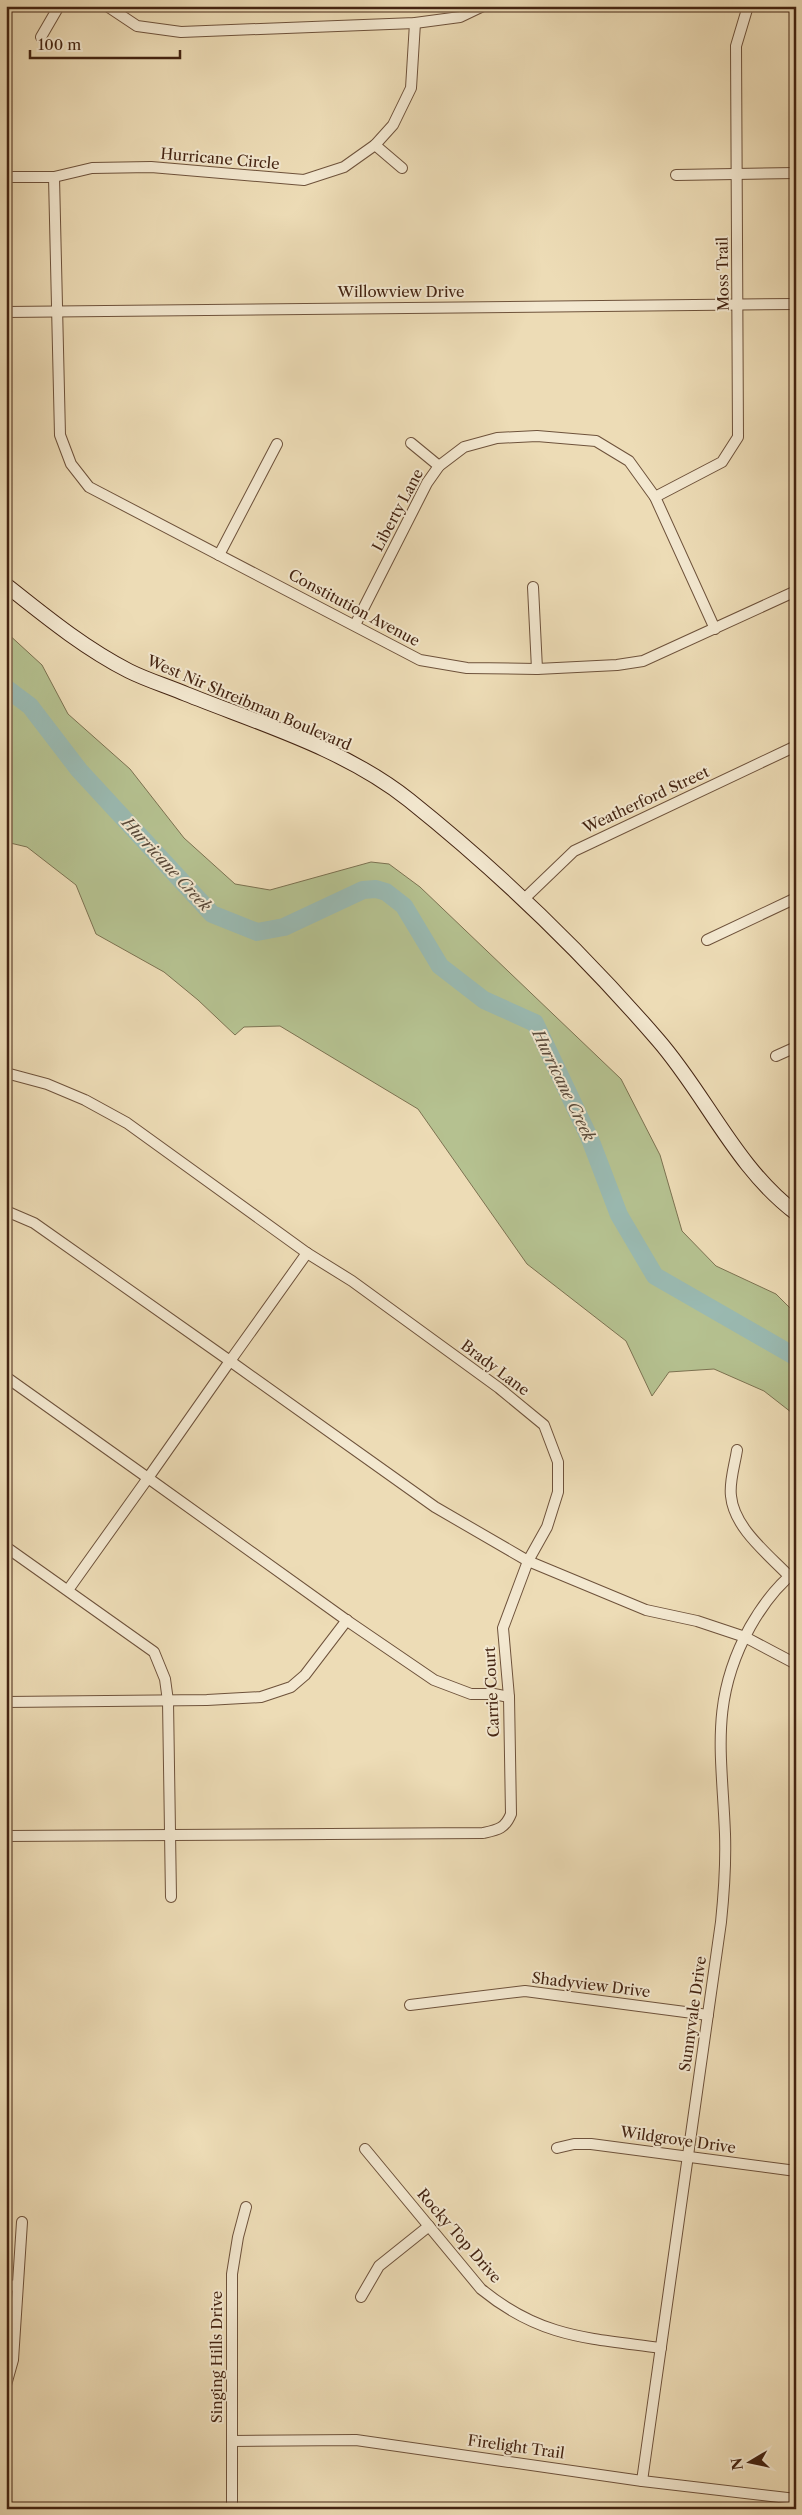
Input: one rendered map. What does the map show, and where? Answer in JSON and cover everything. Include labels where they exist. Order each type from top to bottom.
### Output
[{"type":"main road","name":"West Nir Shreibman Boulevard","points":[[6,585],[62,630],[130,671],[298,739],[355,765],[406,798],[466,847],[559,934],[660,1041],[748,1165],[778,1200],[796,1213]]},
{"type":"street","points":[[41,37],[59,6]]},
{"type":"street","points":[[107,6],[137,26],[181,32],[414,24],[460,17],[483,6]]},
{"type":"street","name":"Moss Trail","points":[[655,496],[722,462],[738,437],[736,46],[748,6]]},
{"type":"street","name":"Hurricane Circle","points":[[6,177],[54,177],[92,168],[150,167],[304,180],[344,167],[375,145],[393,125],[411,88],[414,24]]},
{"type":"street","points":[[375,145],[402,168]]},
{"type":"street","points":[[676,175],[796,173]]},
{"type":"street","points":[[54,177],[59,310]]},
{"type":"street","name":"Willowview Drive","points":[[6,312],[796,304]]},
{"type":"street","name":"Constitution Avenue","points":[[59,310],[60,435],[71,464],[90,487],[420,660],[467,668],[537,669],[617,665],[643,661],[796,590]]},
{"type":"street","name":"Liberty Lane","points":[[355,625],[428,483],[439,466],[464,447],[497,438],[537,436],[596,441],[629,461],[655,496],[715,629]]},
{"type":"street","points":[[412,442],[439,466]]},
{"type":"street","points":[[219,555],[277,444]]},
{"type":"street","points":[[533,586],[537,669]]},
{"type":"street","name":"Weatherford Street","points":[[523,900],[574,851],[796,746]]},
{"type":"street","points":[[707,940],[796,898]]},
{"type":"street","points":[[776,1056],[796,1047]]},
{"type":"street","name":"Brady Lane","points":[[6,1073],[47,1084],[85,1100],[127,1123],[307,1253],[352,1281],[499,1388],[544,1425],[558,1462],[558,1492],[547,1526],[528,1561]]},
{"type":"street","points":[[6,1211],[34,1222],[435,1507],[528,1561],[646,1610],[716,1626],[745,1637],[796,1664]]},
{"type":"street","points":[[68,1590],[307,1253]]},
{"type":"street","points":[[6,1377],[434,1680],[471,1694],[494,1694],[509,1697]]},
{"type":"street","points":[[737,1450],[730,1494],[734,1514],[792,1574]]},
{"type":"street","points":[[6,1546],[154,1652],[165,1679],[168,1701],[171,1897]]},
{"type":"street","name":"Carrie Court","points":[[171,1835],[483,1832],[500,1829],[507,1824],[511,1814],[509,1697],[503,1628],[528,1561]]},
{"type":"street","name":"Sunnyvale Drive","points":[[642,2481],[721,1922],[725,1880],[725,1837],[720,1721],[724,1692],[730,1670],[745,1637],[768,1599],[792,1574]]},
{"type":"street","points":[[6,1702],[168,1701],[262,1697],[291,1687],[316,1663],[347,1620]]},
{"type":"street","points":[[6,1836],[171,1835]]},
{"type":"street","name":"Shadyview Drive","points":[[410,2005],[525,1991],[708,2015]]},
{"type":"street","name":"Wildgrove Drive","points":[[557,2148],[574,2144],[591,2144],[796,2171]]},
{"type":"street","name":"Rocky Top Drive","points":[[365,2149],[481,2289],[504,2308],[528,2320],[574,2336],[661,2348]]},
{"type":"street","name":"Singing Hills Drive","points":[[232,2509],[232,2274],[238,2237],[246,2207]]},
{"type":"street","points":[[6,2385],[13,2360],[22,2222]]},
{"type":"street","points":[[361,2296],[379,2266],[429,2226]]},
{"type":"street","points":[[6,2286],[17,2286]]},
{"type":"street","name":"Firelight Trail","points":[[232,2441],[356,2440],[642,2481],[796,2498]]},
{"type":"green space","points":[[6,632],[42,665],[68,714],[130,769],[184,838],[235,884],[270,890],[371,862],[389,864],[420,887],[621,1079],[660,1155],[682,1231],[716,1266],[776,1294],[796,1314],[796,1416],[764,1391],[714,1369],[669,1372],[652,1396],[626,1341],[527,1264],[418,1109],[280,1026],[244,1027],[235,1035],[198,1000],[164,972],[96,934],[76,885],[27,847],[6,842]]},
{"type":"waterway","name":"Hurricane Creek","points":[[6,688],[30,706],[79,770],[212,914],[257,932],[284,927],[363,890],[376,889],[386,892],[404,906],[440,966],[484,1000],[535,1023],[590,1139],[619,1215],[655,1276],[796,1357]]}]
